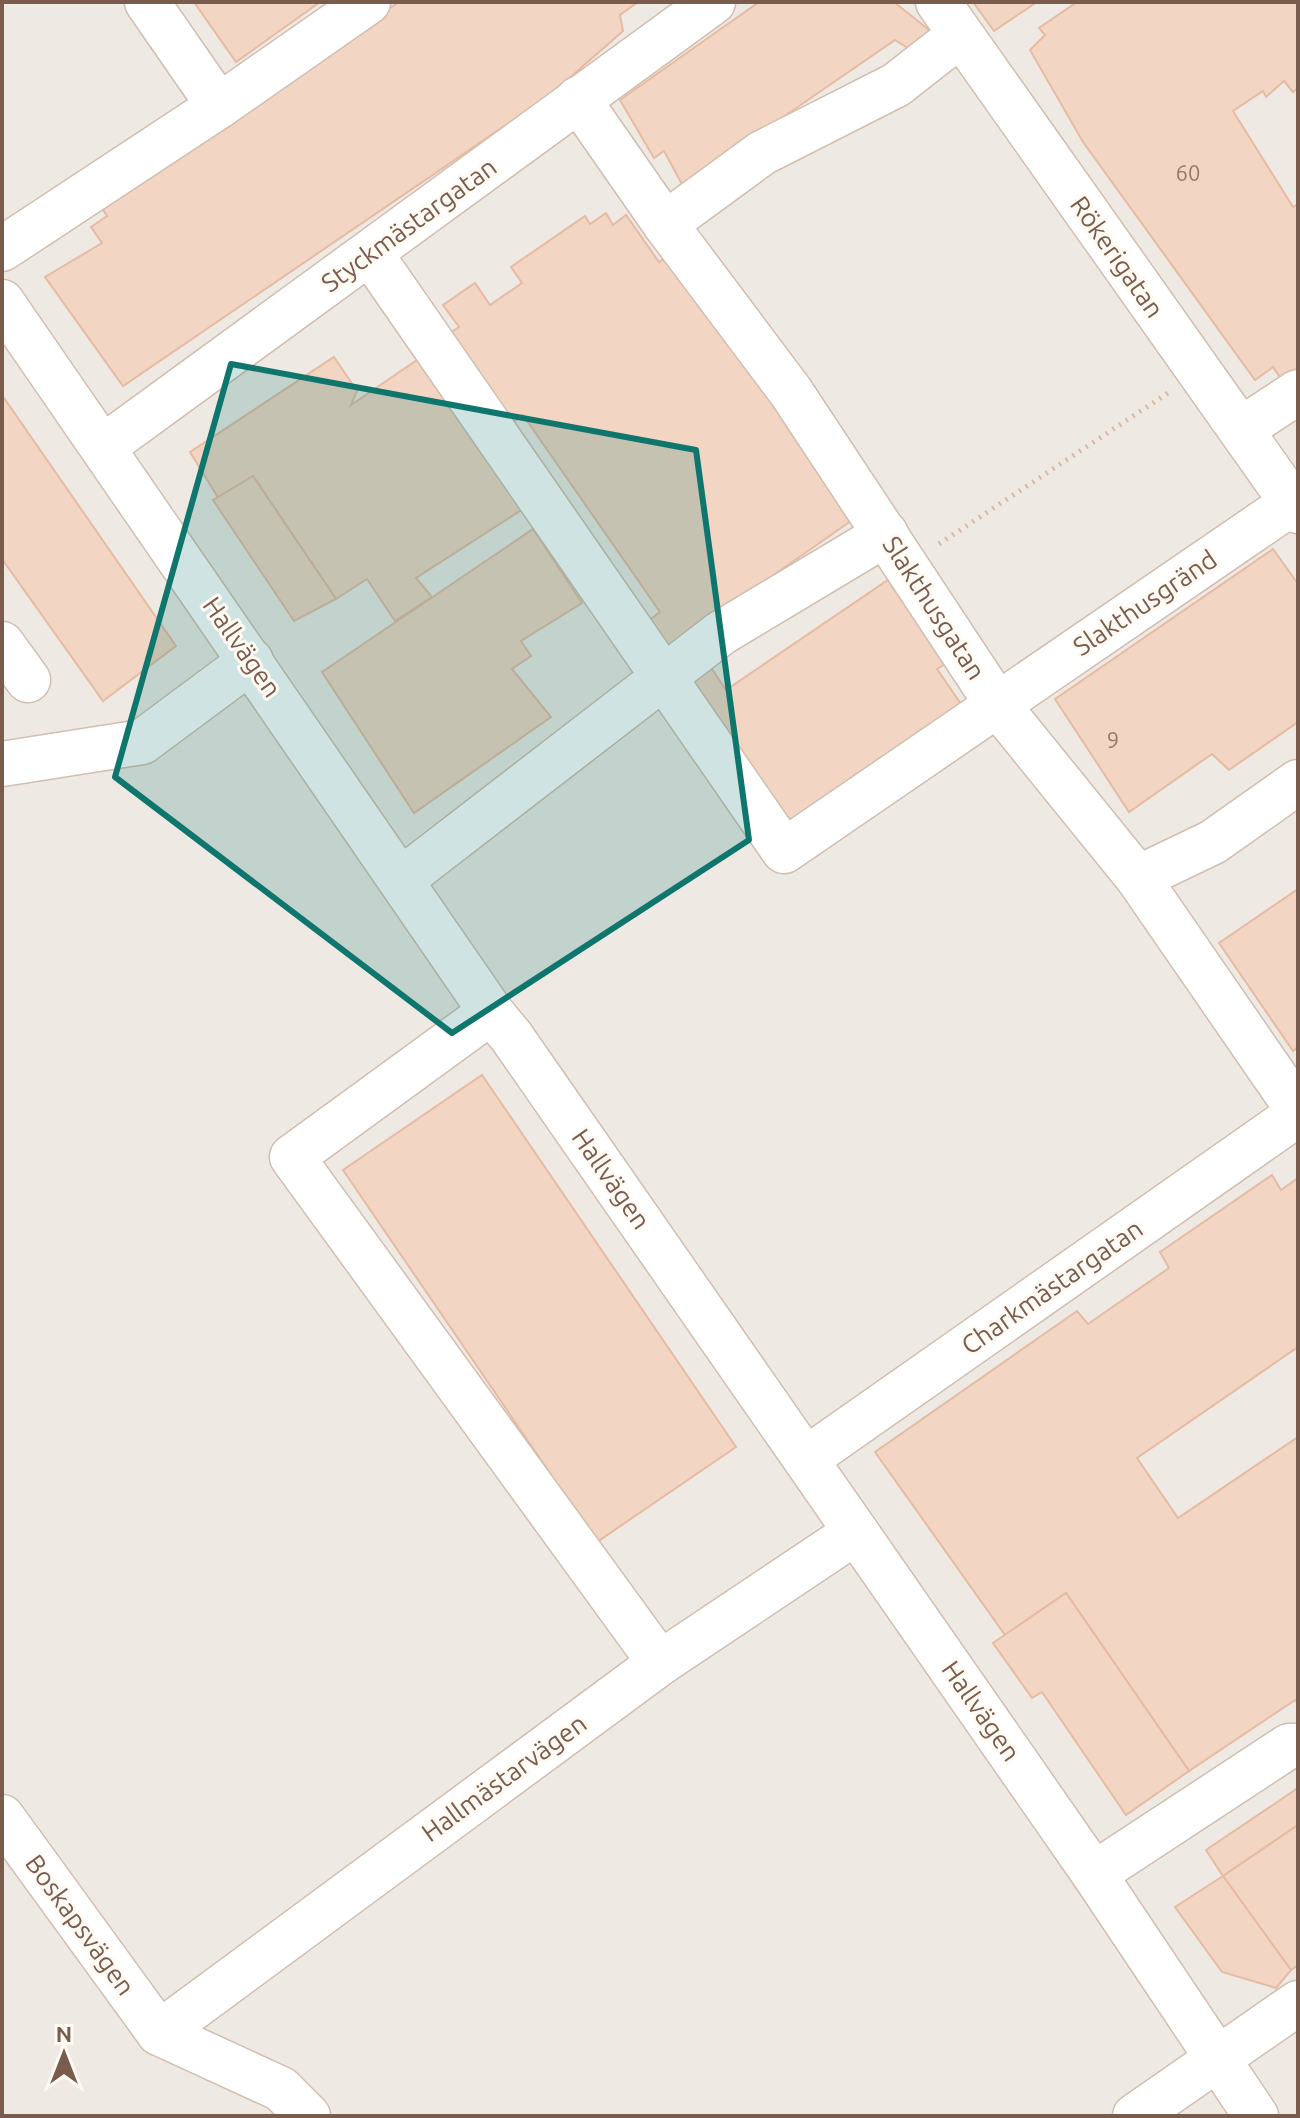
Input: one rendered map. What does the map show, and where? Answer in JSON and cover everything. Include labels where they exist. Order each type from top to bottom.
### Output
[{"type":"street","points":[[147,2],[219,106]]},
{"type":"street","points":[[2,249],[219,106],[368,2]]},
{"type":"street","name":"Styckmästargatan","points":[[103,447],[713,2]]},
{"type":"street","points":[[665,224],[762,153],[896,85],[949,19]]},
{"type":"street","name":"Rökerigatan","points":[[949,19],[1243,428],[1295,507]]},
{"type":"street","name":"Slakthusgatan","points":[[578,99],[665,224],[791,392],[997,704],[1138,878],[1298,1112]]},
{"type":"street","points":[[370,253],[661,678]]},
{"type":"street","name":"Hallvägen","points":[[2,302],[491,1012],[511,1036],[1094,1874],[1256,2116]]},
{"type":"street","points":[[1243,428],[1298,392]]},
{"type":"street","name":"Slakthusgränd","points":[[661,678],[784,851],[997,704],[1295,507]]},
{"type":"street","points":[[402,879],[721,633],[897,549]]},
{"type":"street","points":[[2,644],[28,680]]},
{"type":"street","points":[[2,764],[142,742],[251,661]]},
{"type":"street","points":[[1138,878],[1213,842],[1298,782]]},
{"type":"street","points":[[491,1012],[292,1157],[660,1663]]},
{"type":"street","name":"Charkmästargatan","points":[[806,1459],[1298,1112]]},
{"type":"street","name":"Hallmästarvägen","points":[[159,2033],[660,1663],[856,1532]]},
{"type":"street","points":[[1094,1874],[1289,1746],[1298,1746]]},
{"type":"street","name":"Boskapsvägen","points":[[2,1817],[159,2033]]},
{"type":"street","points":[[1135,2116],[1298,2003]]},
{"type":"street","points":[[159,2033],[281,2089],[308,2116]]},
{"type":"path","points":[[897,549],[1200,372]]},
{"type":"highlighted area","points":[[231,364],[696,450],[749,840],[452,1033],[115,777]]},
{"type":"shaded area","points":[[2,2],[1298,2],[1298,2116],[2,2116]]},
{"type":"building","points":[[194,2],[320,2],[236,62]]},
{"type":"building","points":[[399,2],[638,2],[620,15],[623,31],[550,95],[123,386],[45,277],[102,243],[91,227],[107,216],[96,199],[178,152]]},
{"type":"building","points":[[759,2],[894,2],[933,33],[914,52],[895,40],[683,186],[664,151],[654,158],[620,100]]},
{"type":"building","points":[[973,2],[1037,2],[994,31]]},
{"type":"building","points":[[1077,2],[1298,2],[1298,88],[1293,92],[1284,81],[1266,97],[1263,91],[1233,111],[1293,207],[1298,204],[1298,390],[1291,394],[1273,367],[1255,380],[1083,142],[1030,50],[1045,35],[1039,28]]},
{"type":"building","points":[[606,213],[613,225],[626,215],[659,262],[674,251],[858,516],[662,653],[643,625],[660,612],[523,415],[509,425],[447,335],[459,327],[443,305],[475,283],[490,305],[522,283],[511,267],[585,216],[590,224]]},
{"type":"building","points":[[334,357],[357,391],[351,405],[420,358],[523,509],[416,578],[432,597],[395,621],[367,579],[336,599],[253,476],[219,499],[190,452]]},
{"type":"building","points":[[2,395],[176,646],[103,701],[2,559]]},
{"type":"building","points":[[253,476],[336,599],[294,621],[213,500]]},
{"type":"building","points":[[533,529],[582,603],[521,641],[531,656],[512,669],[551,717],[414,813],[322,672]]},
{"type":"building","points":[[1273,549],[1298,584],[1298,722],[1229,770],[1212,754],[1129,812],[1055,699]]},
{"type":"building","points":[[888,580],[945,664],[937,669],[961,704],[841,785],[849,796],[787,825],[680,673],[704,657],[726,690]]},
{"type":"building","points":[[1298,889],[1298,1047],[1293,1051],[1219,943]]},
{"type":"building","points":[[482,1075],[736,1447],[597,1542],[343,1170]]},
{"type":"building","points":[[1272,1175],[1281,1190],[1298,1178],[1298,1347],[1137,1458],[1178,1518],[1298,1437],[1298,1704],[1295,1700],[1189,1771],[1066,1593],[1005,1635],[875,1452],[1077,1311],[1088,1324],[1169,1268],[1160,1252]]},
{"type":"building","points":[[1066,1593],[1189,1771],[1126,1815],[1042,1692],[1032,1698],[993,1643]]},
{"type":"building","points":[[1298,1788],[1298,1825],[1223,1876],[1206,1850]]},
{"type":"building","points":[[1298,1825],[1298,1965],[1291,1970],[1223,1876]]},
{"type":"building","points":[[1223,1876],[1291,1970],[1276,1988],[1222,1972],[1175,1907]]}]
